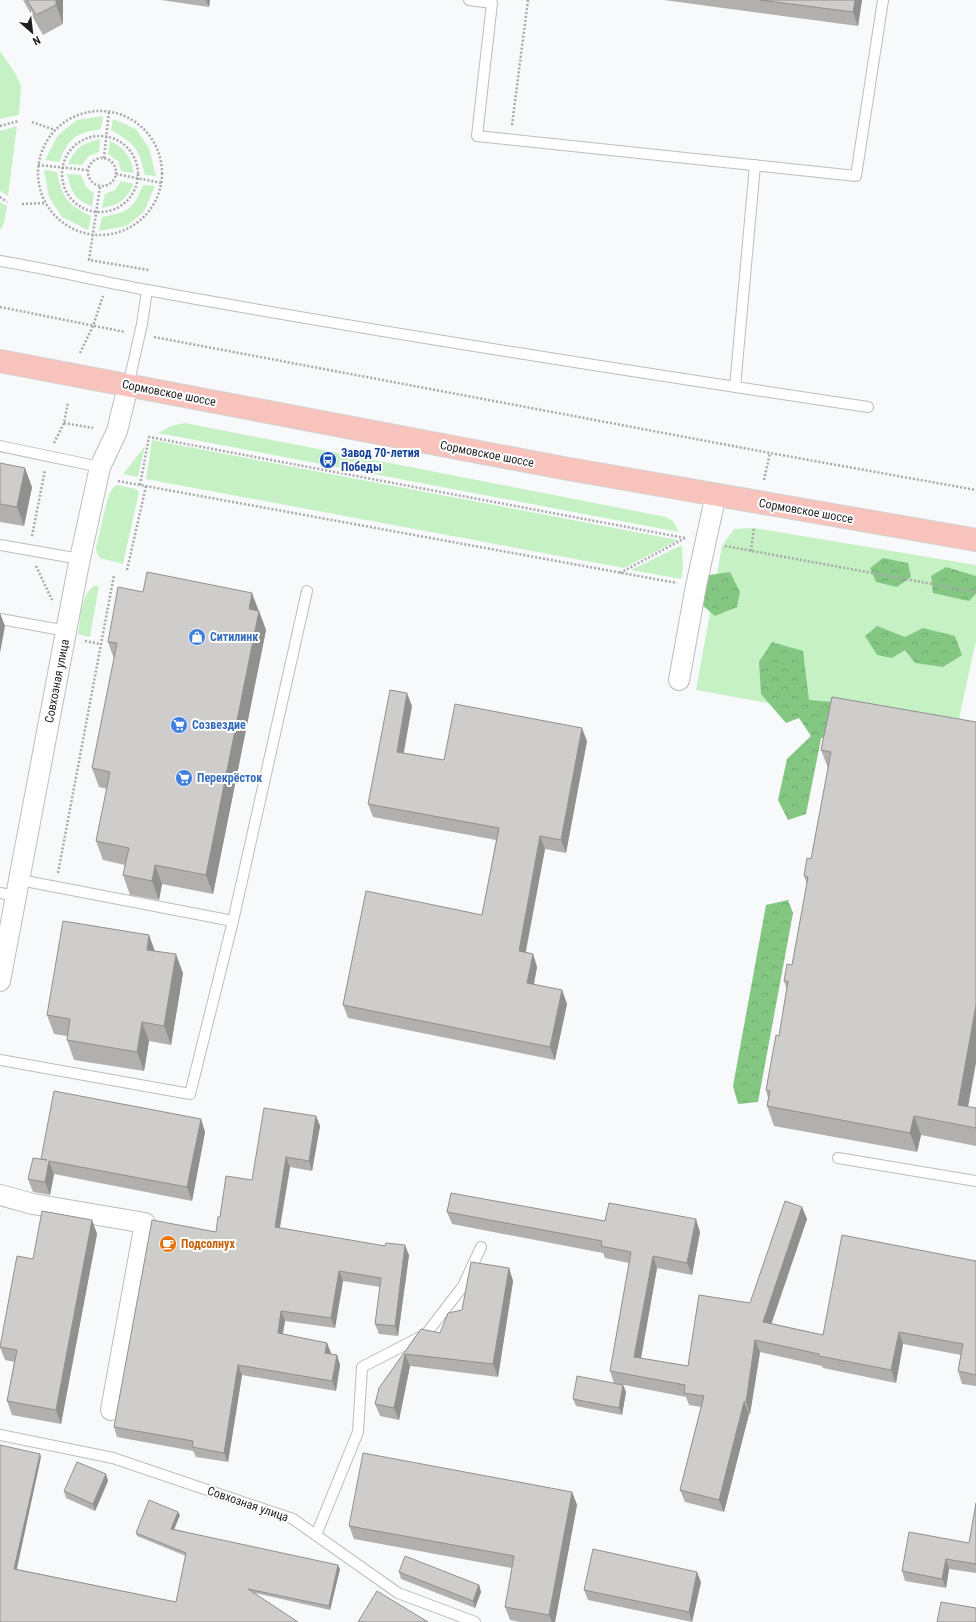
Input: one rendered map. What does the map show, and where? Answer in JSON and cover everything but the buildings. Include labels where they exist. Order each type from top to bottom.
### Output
[{"type":"main road","name":"Сормовское шоссе","points":[[0,361],[563,468],[976,540]]},
{"type":"street","name":"Совхозная улица","points":[[0,981],[12,890],[74,636],[80,559],[98,472],[117,431],[128,386]]},
{"type":"street","points":[[679,680],[696,586],[716,494]]},
{"type":"street","points":[[0,1195],[33,1204],[144,1223],[111,1410]]},
{"type":"lane","points":[[469,0],[492,3],[477,136],[856,176],[883,0]]},
{"type":"lane","points":[[735,387],[755,165]]},
{"type":"lane","points":[[0,260],[147,290],[425,338],[868,407]]},
{"type":"lane","points":[[128,386],[140,334],[147,290]]},
{"type":"lane","points":[[0,446],[47,456],[98,472]]},
{"type":"lane","points":[[0,545],[80,559]]},
{"type":"lane","points":[[0,1060],[190,1094],[233,921],[307,591]]},
{"type":"lane","points":[[0,619],[74,636]]},
{"type":"lane","points":[[12,890],[55,888],[233,921]]},
{"type":"lane","points":[[838,1158],[976,1181]]},
{"type":"lane","points":[[316,1535],[358,1432],[362,1367],[426,1334],[464,1286],[481,1247]]},
{"type":"lane","name":"Совхозная улица","points":[[0,1435],[113,1458],[293,1519],[398,1593],[475,1622]]},
{"type":"path","points":[[510,139],[528,0]]},
{"type":"path","points":[[104,158],[109,111]]},
{"type":"path","points":[[109,111],[128,117],[144,128],[156,144],[162,163],[162,183],[156,201],[145,216],[130,228],[112,235],[93,235],[74,230],[57,219],[45,203],[39,184],[38,164],[44,146],[55,130],[71,118],[89,112],[109,111]]},
{"type":"path","points":[[0,126],[18,121]]},
{"type":"path","points":[[32,122],[55,130]]},
{"type":"path","points":[[106,135],[117,139],[127,146],[134,155],[138,166],[139,178],[135,190],[129,200],[119,207],[108,211],[96,212],[84,208],[74,201],[66,192],[62,180],[62,168],[66,156],[73,146],[83,139],[106,135]]},
{"type":"path","points":[[104,158],[112,162],[116,174],[112,182],[104,186],[100,186],[92,183],[89,179],[87,170],[95,159],[104,158]]},
{"type":"path","points":[[38,164],[87,170]]},
{"type":"path","points":[[116,174],[162,183]]},
{"type":"path","points":[[100,186],[89,260],[149,270]]},
{"type":"path","points":[[0,197],[7,202]]},
{"type":"path","points":[[22,204],[45,203]]},
{"type":"path","points":[[111,268],[112,263]]},
{"type":"path","points":[[80,353],[93,326],[104,294]]},
{"type":"path","points":[[0,307],[93,326],[770,453],[976,490]]},
{"type":"path","points":[[68,402],[64,423],[47,456],[35,523],[28,550],[74,636],[100,644]]},
{"type":"path","points":[[64,423],[93,428]]},
{"type":"path","points":[[140,484],[149,437],[685,538],[619,573]]},
{"type":"path","points":[[764,480],[770,453]]},
{"type":"path","points":[[98,472],[146,486],[696,586]]},
{"type":"path","points":[[127,570],[146,486]]},
{"type":"path","points":[[751,551],[754,528]]},
{"type":"path","points":[[722,546],[976,592]]},
{"type":"path","points":[[55,888],[114,575]]},
{"type":"green space","points":[[0,51],[15,73],[21,85],[19,115],[0,119]]},
{"type":"green space","points":[[103,116],[101,129],[79,135],[74,138],[66,147],[59,162],[45,160],[58,135],[77,120]]},
{"type":"green space","points":[[113,119],[136,129],[149,148],[156,176],[145,175],[141,159],[135,148],[126,139],[111,130]]},
{"type":"green space","points":[[17,126],[8,196],[0,191],[0,131]]},
{"type":"green space","points":[[100,139],[99,152],[89,156],[82,165],[68,164],[80,147]]},
{"type":"green space","points":[[110,141],[124,150],[129,157],[134,173],[121,171],[118,161],[108,154]]},
{"type":"green space","points":[[44,170],[57,172],[61,188],[67,199],[76,207],[91,216],[88,230],[62,217],[49,197]]},
{"type":"green space","points":[[67,174],[81,175],[86,187],[94,193],[92,207],[77,198],[72,191]]},
{"type":"green space","points":[[121,181],[134,184],[125,198],[121,201],[102,208],[105,194],[115,190]]},
{"type":"green space","points":[[143,185],[155,186],[144,212],[126,226],[99,231],[102,217],[124,211],[132,205]]},
{"type":"green space","points":[[0,202],[7,206],[4,223],[0,230]]},
{"type":"green space","points":[[185,423],[666,517],[673,521],[679,532],[158,433],[171,426]]},
{"type":"green space","points":[[152,440],[678,540],[624,568],[146,479]]},
{"type":"green space","points":[[145,446],[138,477],[123,474]]},
{"type":"green space","points":[[117,485],[136,489],[139,492],[123,564],[100,558],[96,548],[107,501],[112,489]]},
{"type":"green space","points":[[754,528],[976,565],[976,641],[955,737],[696,690],[722,546],[734,529]]},
{"type":"green space","points":[[682,545],[683,568],[681,579],[631,570]]},
{"type":"green space","points":[[883,558],[908,563],[911,577],[897,587],[876,582],[870,568]]},
{"type":"green space","points":[[946,567],[976,576],[976,594],[969,601],[933,593],[931,576]]},
{"type":"green space","points":[[730,572],[740,592],[737,607],[715,616],[702,605],[709,575]]},
{"type":"green space","points":[[94,586],[99,586],[90,637],[78,634],[86,596],[89,590]]},
{"type":"green space","points":[[877,626],[905,637],[923,628],[955,636],[962,655],[943,667],[915,663],[905,650],[892,658],[877,655],[865,636]]},
{"type":"green space","points":[[772,642],[803,651],[809,700],[834,702],[836,726],[821,739],[806,814],[788,820],[778,800],[787,759],[811,736],[799,718],[786,723],[761,694],[759,662]]},
{"type":"green space","points":[[788,900],[793,913],[758,1102],[738,1104],[733,1086],[766,905]]},
{"type":"place","name":"Завод 70-летия Победы","points":[[328,460]]},
{"type":"place","name":"Ситилинк","points":[[197,637]]},
{"type":"place","name":"Созвездие","points":[[179,725]]},
{"type":"place","name":"Перекрёсток","points":[[184,778]]},
{"type":"place","name":"Подсолнух","points":[[168,1244]]}]
